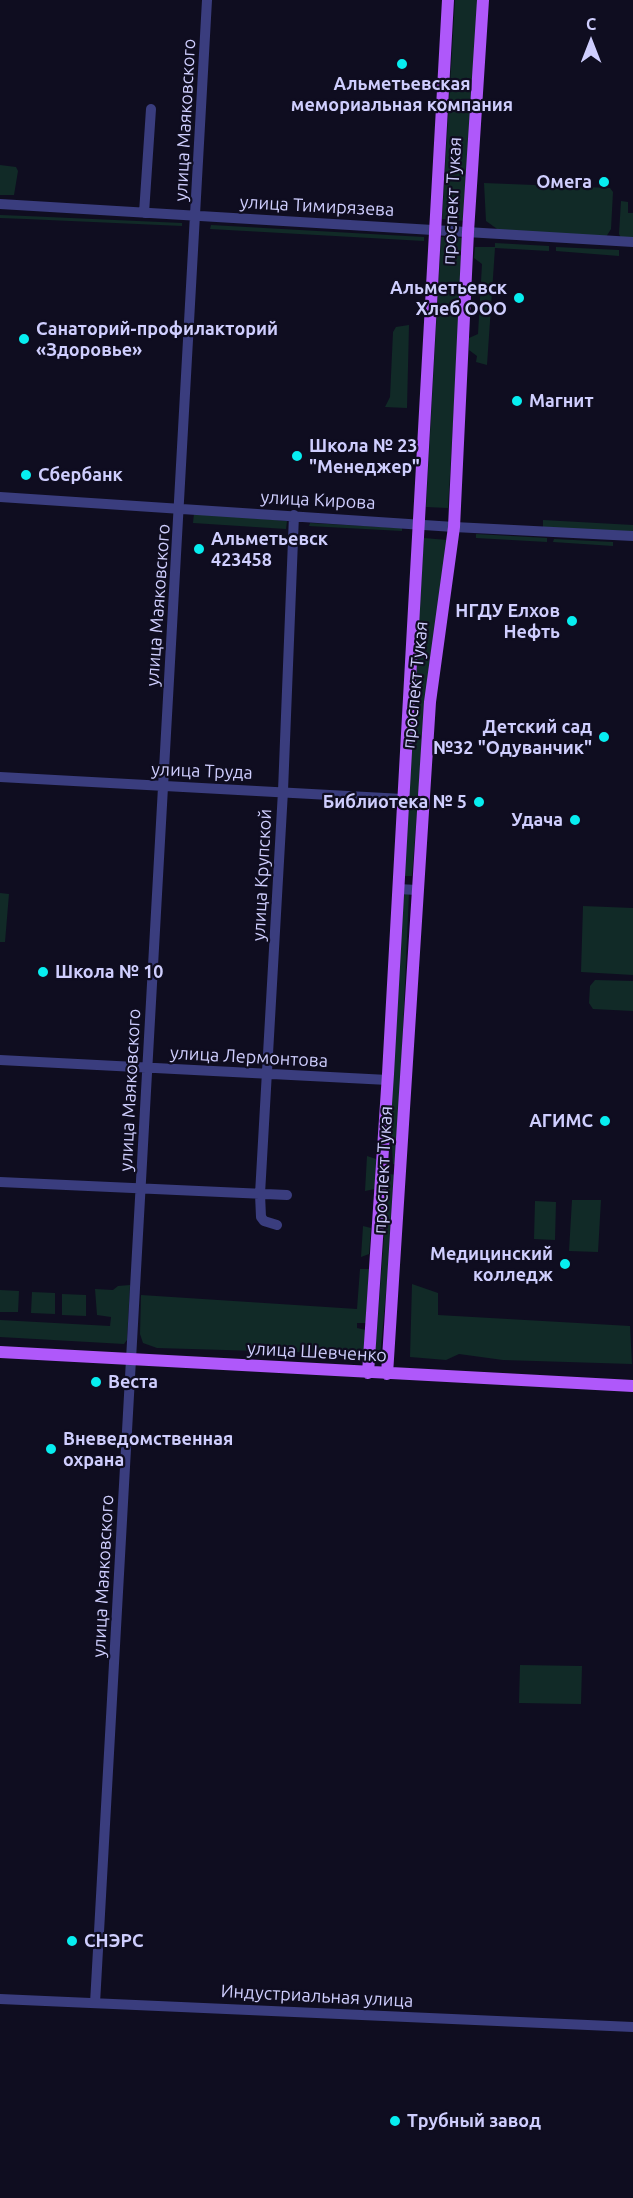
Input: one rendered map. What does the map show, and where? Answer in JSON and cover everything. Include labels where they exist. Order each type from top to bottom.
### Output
[{"type":"main road","name":"проспект Тукая","points":[[368,1373],[383,1168],[448,0]]},
{"type":"main road","name":"проспект Тукая","points":[[387,1374],[430,702],[454,527],[468,232],[483,0]]},
{"type":"main road","name":"улица Шевченко","points":[[0,1352],[633,1386]]},
{"type":"street","name":"улица Маяковского","points":[[95,2003],[162,786],[181,508],[207,0]]},
{"type":"street","points":[[144,213],[151,109]]},
{"type":"street","name":"улица Тимирязева","points":[[0,204],[633,242]]},
{"type":"street","name":"улица Кирова","points":[[0,497],[454,527],[633,536]]},
{"type":"street","name":"улица Крупской","points":[[277,1224],[268,1224],[261,1217],[260,1194],[283,791],[294,515]]},
{"type":"street","name":"улица Труда","points":[[0,777],[403,799]]},
{"type":"street","points":[[398,889],[417,890]]},
{"type":"street","name":"улица Лермонтова","points":[[0,1060],[388,1080]]},
{"type":"street","points":[[383,1168],[400,1169]]},
{"type":"street","points":[[0,1182],[287,1195]]},
{"type":"street","name":"Индустриальная улица","points":[[0,1999],[633,2027]]},
{"type":"green space","points":[[455,0],[479,0],[466,221],[442,219]]},
{"type":"green space","points":[[0,165],[16,167],[18,171],[14,195],[0,195]]},
{"type":"green space","points":[[484,183],[610,188],[613,192],[611,229],[606,237],[500,231],[486,221]]},
{"type":"green space","points":[[621,201],[628,202],[628,213],[633,213],[633,238],[621,238],[619,234]]},
{"type":"green space","points":[[0,215],[182,223],[182,226],[0,218]]},
{"type":"green space","points":[[211,225],[424,237],[424,241],[210,229]]},
{"type":"green space","points":[[441,237],[464,238],[448,508],[426,507]]},
{"type":"green space","points":[[495,243],[549,246],[549,251],[495,248],[487,365],[476,362],[477,356],[469,350],[469,338],[478,334],[482,264],[474,258],[475,247],[495,247]]},
{"type":"green space","points":[[556,247],[619,250],[619,256],[556,251]]},
{"type":"green space","points":[[409,325],[407,408],[385,407],[390,397],[393,332],[396,327]]},
{"type":"green space","points":[[194,513],[287,521],[286,529],[193,523]]},
{"type":"green space","points":[[543,520],[633,525],[633,536],[543,531]]},
{"type":"green space","points":[[310,523],[402,528],[402,531],[309,526]]},
{"type":"green space","points":[[476,534],[547,538],[547,542],[476,538]]},
{"type":"green space","points":[[424,538],[447,540],[426,698],[412,876],[402,876]]},
{"type":"green space","points":[[554,539],[613,542],[613,546],[553,542]]},
{"type":"green space","points":[[401,892],[409,893],[397,1165],[393,1164],[389,1098]]},
{"type":"green space","points":[[0,893],[9,894],[5,942],[0,942]]},
{"type":"green space","points":[[583,906],[633,908],[633,975],[581,972]]},
{"type":"green space","points":[[595,980],[633,981],[633,1011],[593,1009],[589,1003],[590,986]]},
{"type":"green space","points":[[367,1156],[376,1159],[375,1189],[365,1191]]},
{"type":"green space","points":[[389,1174],[397,1175],[380,1357],[376,1357],[375,1353]]},
{"type":"green space","points":[[572,1200],[601,1200],[598,1252],[569,1251]]},
{"type":"green space","points":[[535,1201],[556,1202],[555,1240],[534,1239]]},
{"type":"green space","points":[[363,1226],[371,1228],[369,1254],[361,1257]]},
{"type":"green space","points":[[360,1269],[369,1269],[366,1323],[357,1323],[357,1328],[366,1330],[365,1346],[360,1354],[157,1348],[143,1343],[140,1334],[141,1295],[357,1309]]},
{"type":"green space","points":[[412,1284],[438,1293],[438,1315],[630,1326],[632,1364],[503,1360],[459,1354],[446,1360],[410,1357]]},
{"type":"green space","points":[[130,1285],[127,1340],[124,1344],[0,1337],[0,1320],[110,1326],[111,1317],[97,1315],[95,1289],[113,1290],[118,1286]]},
{"type":"green space","points":[[0,1290],[19,1291],[18,1312],[0,1312]]},
{"type":"green space","points":[[32,1292],[55,1293],[55,1314],[31,1313]]},
{"type":"green space","points":[[62,1294],[86,1295],[86,1316],[62,1315]]},
{"type":"green space","points":[[520,1665],[582,1666],[581,1704],[519,1703]]},
{"type":"place","name":"Альметьевская мемориальная компания","points":[[402,64]]},
{"type":"place","name":"Омега","points":[[604,182]]},
{"type":"place","name":"Альметьевск Хлеб ООО","points":[[519,298]]},
{"type":"place","name":"Санаторий-профилакторий «Здоровье»","points":[[24,339]]},
{"type":"place","name":"Магнит","points":[[517,401]]},
{"type":"place","name":"Школа № 23 \"Менеджер\"","points":[[297,456]]},
{"type":"place","name":"Сбербанк","points":[[26,475]]},
{"type":"place","name":"Альметьевск 423458","points":[[199,549]]},
{"type":"place","name":"НГДУ Елхов Нефть","points":[[572,621]]},
{"type":"place","name":"Детский сад №32 \"Одуванчик\"","points":[[604,737]]},
{"type":"place","name":"Библиотека № 5","points":[[479,802]]},
{"type":"place","name":"Удача","points":[[575,820]]},
{"type":"place","name":"Школа № 10","points":[[43,972]]},
{"type":"place","name":"АГИМС","points":[[605,1121]]},
{"type":"place","name":"Медицинский колледж","points":[[565,1264]]},
{"type":"place","name":"Веста","points":[[96,1382]]},
{"type":"place","name":"Вневедомственная охрана","points":[[51,1449]]},
{"type":"place","name":"СНЭРС","points":[[72,1941]]},
{"type":"place","name":"Трубный завод","points":[[395,2121]]}]
